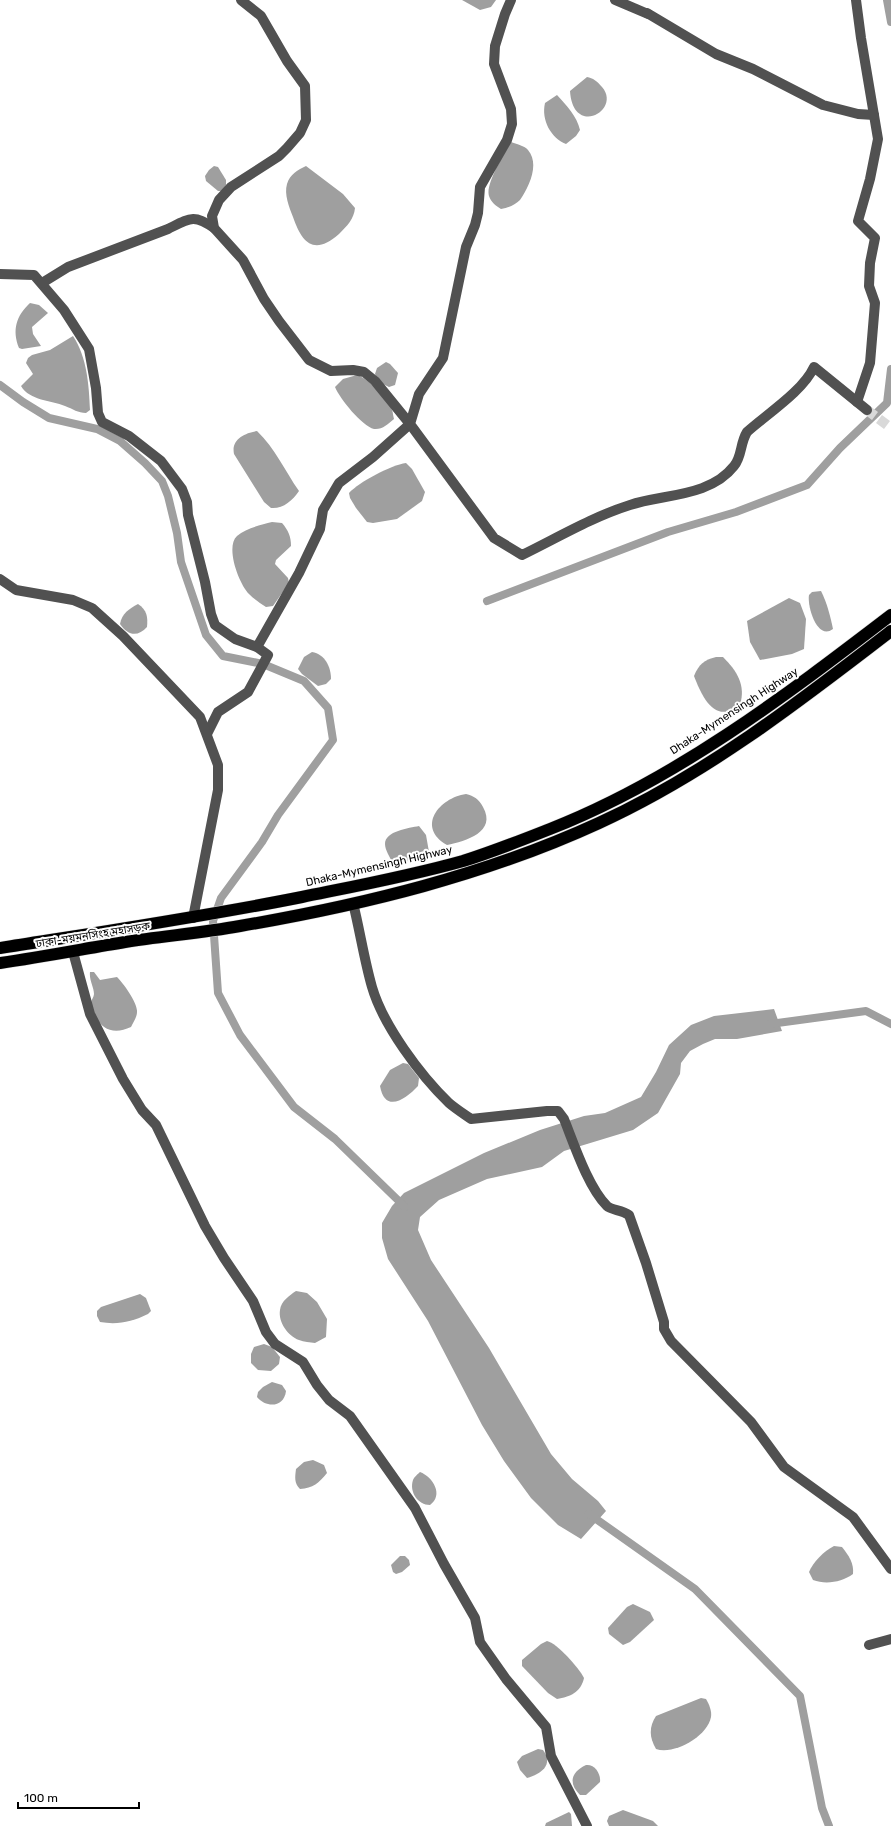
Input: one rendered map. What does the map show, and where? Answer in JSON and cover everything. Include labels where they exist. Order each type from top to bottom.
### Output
[{"type":"highway","name":"Dhaka-Mymensingh Highway","points":[[0,948],[193,918],[421,872],[466,860],[552,828],[634,790],[716,741],[801,683],[891,615]]},
{"type":"highway","points":[[353,903],[406,891],[509,860],[600,823],[666,788],[727,753],[840,671],[891,631]]},
{"type":"highway","name":"ঢাকা-ময়মনসিংহ মহাসড়ক","points":[[0,963],[126,942],[244,926],[353,903]]},
{"type":"street","points":[[214,228],[212,216],[219,200],[231,187],[279,156],[300,133],[306,120],[305,86],[287,61],[261,16],[241,0]]},
{"type":"street","points":[[257,646],[299,573],[320,529],[323,510],[339,484],[373,457],[410,424],[419,394],[443,358],[466,247],[478,213],[480,187],[507,140],[512,124],[511,109],[494,64],[495,46],[511,0]]},
{"type":"street","points":[[615,0],[647,14],[716,54],[753,69],[824,104],[858,114],[874,115]]},
{"type":"street","points":[[856,0],[860,38],[878,139],[870,179],[858,221],[875,238],[870,263],[869,286],[875,303],[870,363],[857,402]]},
{"type":"street","points":[[42,283],[68,267],[184,221],[196,218],[202,220],[214,228],[242,260],[279,321],[309,360],[331,371],[353,370],[364,372],[375,381],[410,424],[494,538],[522,555],[604,515],[631,504],[688,493],[710,484],[721,477],[735,466],[742,439],[747,432],[809,377],[814,367],[867,410]]},
{"type":"street","points":[[0,274],[34,275],[64,310],[89,349],[98,413],[102,422],[130,436],[161,461],[182,489],[187,502],[188,515],[205,582],[211,614],[215,625],[235,638],[257,646],[268,656],[248,692],[218,712],[207,734]]},
{"type":"street","points":[[0,579],[16,590],[73,600],[92,608],[123,636],[200,717],[218,765],[218,790],[193,918]]},
{"type":"street","points":[[353,903],[372,988],[383,1014],[414,1062],[431,1084],[450,1104],[471,1119],[558,1111],[564,1119],[579,1156],[600,1198],[608,1207],[622,1211],[629,1215],[646,1263],[664,1322],[664,1329],[671,1341],[751,1422],[784,1467],[853,1517],[891,1569]]},
{"type":"street","points":[[73,952],[90,1014],[123,1079],[142,1110],[156,1125],[205,1226],[224,1258],[253,1301],[266,1332],[275,1344],[303,1362],[317,1385],[329,1400],[350,1416],[415,1508],[444,1564],[475,1618],[480,1642],[506,1679],[546,1727],[551,1756],[587,1826]]},
{"type":"street","points":[[869,1645],[891,1639]]},
{"type":"shaded area","points":[[462,0],[496,0],[491,7],[480,10]]},
{"type":"shaded area","points":[[587,77],[593,79],[602,87],[606,96],[606,104],[601,111],[595,115],[587,116],[579,113],[573,105],[570,91]]},
{"type":"shaded area","points":[[557,95],[574,115],[580,130],[576,136],[566,144],[556,137],[548,128],[544,116],[545,103]]},
{"type":"shaded area","points":[[511,142],[523,146],[528,150],[533,162],[533,169],[530,182],[520,200],[511,206],[501,209],[491,200],[489,196],[490,184],[496,168]]},
{"type":"shaded area","points":[[214,166],[218,167],[226,180],[226,185],[222,191],[218,191],[206,181],[205,176]]},
{"type":"shaded area","points":[[306,166],[343,194],[355,208],[352,219],[345,228],[330,241],[323,244],[310,244],[300,234],[287,200],[286,188],[288,181],[295,173]]},
{"type":"shaded area","points":[[30,303],[39,305],[48,313],[32,327],[33,334],[41,346],[22,349],[19,348],[16,329],[21,313]]},
{"type":"shaded area","points":[[73,336],[78,344],[86,372],[90,410],[86,413],[78,412],[30,395],[21,386],[33,374],[26,363],[28,358],[32,355],[50,350]]},
{"type":"shaded area","points":[[386,362],[390,364],[398,373],[395,385],[389,387],[379,382],[375,374],[377,368]]},
{"type":"shaded area","points":[[357,375],[367,380],[390,405],[394,419],[382,428],[374,429],[369,427],[358,418],[346,405],[335,387],[343,379]]},
{"type":"shaded area","points":[[257,431],[275,452],[299,491],[283,506],[271,508],[264,502],[234,454],[235,444],[240,438],[248,433]]},
{"type":"shaded area","points":[[406,463],[412,469],[425,492],[422,501],[397,519],[373,523],[367,522],[356,508],[350,498],[349,493],[360,484],[376,475],[392,467]]},
{"type":"shaded area","points":[[272,522],[282,523],[290,536],[291,546],[276,560],[275,564],[288,578],[289,583],[273,606],[266,607],[253,598],[245,589],[235,565],[232,548],[237,536],[241,533],[254,527]]},
{"type":"shaded area","points":[[821,591],[828,609],[833,629],[827,631],[822,630],[818,626],[811,614],[809,595],[812,592]]},
{"type":"shaded area","points":[[789,598],[800,603],[806,619],[804,649],[792,654],[760,660],[750,642],[747,621]]},
{"type":"shaded area","points":[[138,604],[146,614],[147,627],[137,634],[133,634],[126,631],[120,624],[124,614]]},
{"type":"shaded area","points":[[312,652],[317,653],[324,658],[330,670],[331,679],[326,684],[318,686],[302,674],[298,669],[304,657]]},
{"type":"shaded area","points":[[716,657],[723,657],[728,662],[739,679],[742,691],[740,705],[723,712],[711,706],[705,700],[694,676],[702,663]]},
{"type":"shaded area","points":[[466,794],[476,798],[480,802],[486,816],[486,823],[483,829],[470,838],[447,845],[438,838],[433,830],[432,822],[440,807],[447,801]]},
{"type":"shaded area","points":[[419,826],[426,835],[429,852],[426,855],[411,861],[392,862],[385,844],[389,836],[404,829]]},
{"type":"shaded area","points":[[90,972],[94,972],[100,980],[117,977],[130,993],[137,1008],[136,1016],[131,1027],[119,1031],[113,1031],[104,1027],[100,1023],[91,1004],[94,994]]},
{"type":"shaded area","points":[[774,1009],[782,1031],[737,1039],[715,1039],[690,1051],[681,1063],[680,1074],[658,1113],[633,1130],[564,1151],[542,1167],[487,1179],[439,1200],[420,1217],[418,1230],[431,1260],[489,1348],[551,1454],[572,1479],[598,1501],[606,1511],[581,1539],[558,1525],[531,1498],[504,1461],[482,1425],[428,1321],[388,1259],[382,1238],[382,1223],[392,1206],[404,1193],[484,1153],[540,1130],[584,1116],[605,1113],[641,1097],[656,1072],[669,1045],[691,1025],[714,1016]]},
{"type":"shaded area","points":[[403,1063],[408,1064],[419,1078],[418,1086],[402,1099],[391,1102],[386,1100],[380,1086],[390,1070]]},
{"type":"shaded area","points":[[296,1291],[307,1293],[317,1302],[327,1319],[326,1337],[315,1343],[295,1338],[282,1324],[280,1310],[282,1304],[291,1294]]},
{"type":"shaded area","points":[[140,1294],[146,1298],[151,1311],[148,1314],[124,1322],[100,1322],[97,1316],[97,1311],[101,1307]]},
{"type":"shaded area","points":[[264,1344],[272,1347],[280,1357],[279,1364],[271,1371],[258,1370],[251,1363],[251,1354],[254,1347]]},
{"type":"shaded area","points":[[272,1382],[282,1385],[286,1391],[285,1397],[278,1403],[265,1403],[257,1397],[258,1392]]},
{"type":"shaded area","points":[[313,1460],[324,1465],[327,1473],[315,1484],[300,1489],[295,1477],[296,1469],[304,1462]]},
{"type":"shaded area","points":[[420,1472],[425,1474],[433,1482],[435,1487],[436,1496],[430,1505],[422,1503],[413,1493],[413,1480]]},
{"type":"shaded area","points":[[834,1546],[842,1547],[847,1553],[852,1563],[853,1574],[849,1577],[834,1582],[818,1582],[813,1580],[809,1572],[813,1564],[826,1551]]},
{"type":"shaded area","points":[[400,1556],[405,1556],[409,1560],[410,1565],[402,1572],[396,1574],[393,1572],[391,1565]]},
{"type":"shaded area","points":[[633,1604],[650,1612],[654,1620],[630,1642],[623,1645],[609,1634],[608,1628],[627,1607]]},
{"type":"shaded area","points":[[547,1641],[556,1646],[567,1656],[578,1668],[584,1678],[583,1683],[578,1690],[566,1697],[557,1699],[548,1693],[522,1666],[522,1660],[541,1644]]},
{"type":"shaded area","points":[[701,1698],[706,1699],[711,1712],[711,1717],[703,1731],[689,1743],[680,1747],[663,1750],[656,1749],[651,1736],[651,1728],[656,1716]]},
{"type":"shaded area","points":[[538,1749],[543,1750],[546,1755],[546,1764],[537,1774],[527,1778],[520,1770],[517,1762],[522,1756]]},
{"type":"shaded area","points":[[586,1765],[592,1766],[597,1770],[600,1776],[600,1782],[586,1795],[580,1795],[576,1791],[573,1778],[577,1771]]},
{"type":"shaded area","points":[[623,1810],[653,1821],[658,1826],[609,1826],[607,1821],[609,1816]]},
{"type":"shaded area","points":[[569,1812],[571,1814],[572,1826],[545,1826],[546,1823]]},
{"type":"waterway","points":[[887,0],[891,22]]},
{"type":"waterway","points":[[487,601],[668,532],[736,512],[807,485],[840,448],[887,403],[891,369]]},
{"type":"waterway","points":[[0,385],[23,402],[49,418],[97,429],[120,441],[145,463],[162,481],[168,496],[177,533],[181,562],[206,635],[223,656],[263,664],[304,681],[328,708],[333,740],[278,815],[262,842],[221,898],[213,921],[218,993],[240,1035],[294,1107],[335,1139],[405,1207]]},
{"type":"waterway","points":[[770,1024],[866,1011],[891,1024]]},
{"type":"waterway","points":[[589,1514],[695,1589],[800,1696],[822,1808],[829,1826]]},
{"type":"tunnel","points":[[867,410],[891,428]]}]
